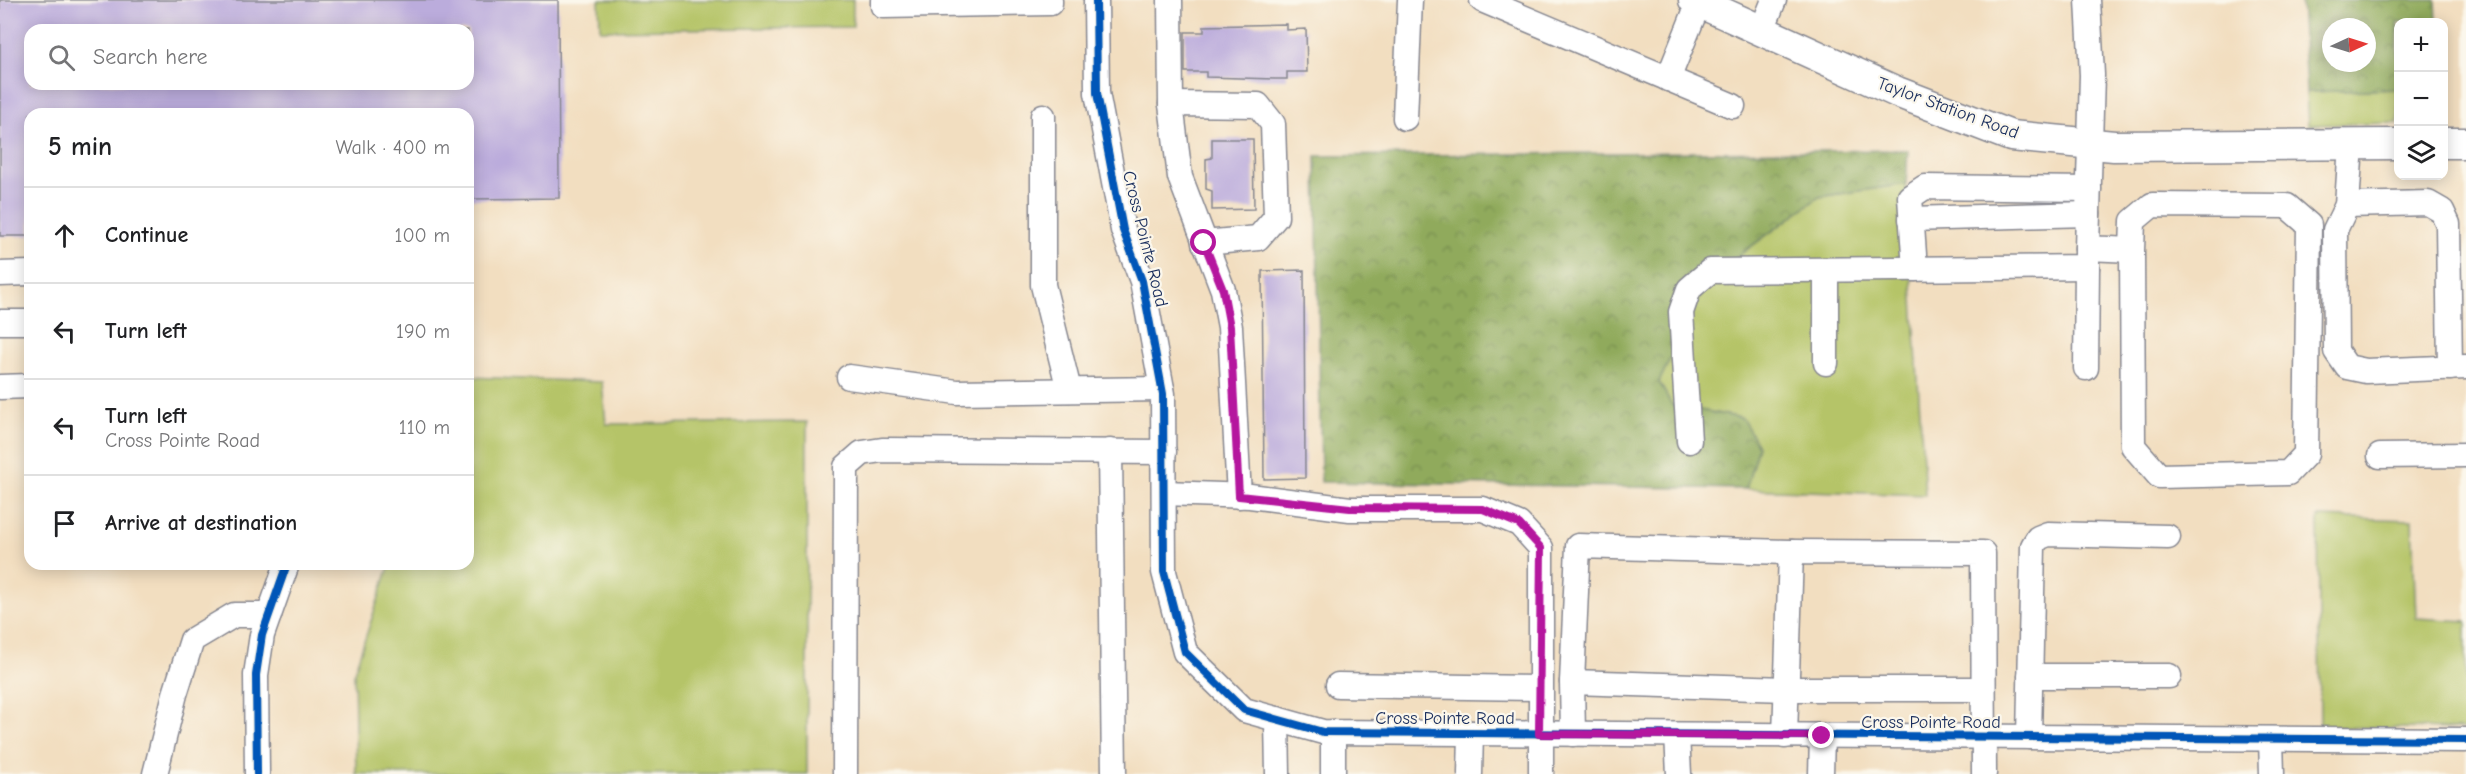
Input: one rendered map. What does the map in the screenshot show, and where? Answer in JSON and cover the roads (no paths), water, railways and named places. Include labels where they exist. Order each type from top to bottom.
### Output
[{"type":"main road","name":"Taylor Station Road","points":[[1696,1],[1897,92],[2011,136],[2114,146],[2394,144]]},
{"type":"main road","points":[[2448,143],[2466,143]]},
{"type":"street","points":[[883,0],[884,6],[1050,3],[1050,0]]},
{"type":"street","name":"Cross Pointe Road","points":[[1096,0],[1097,93],[1123,230],[1142,281],[1162,389],[1164,572],[1185,652],[1244,710],[1323,732],[2466,740]]},
{"type":"street","points":[[1170,0],[1171,104],[1180,177],[1223,290],[1230,327],[1239,496]]},
{"type":"street","points":[[1405,118],[1410,0]]},
{"type":"street","points":[[1482,0],[1733,106]]},
{"type":"street","points":[[1762,30],[1774,0]]},
{"type":"street","points":[[2086,368],[2092,75],[2088,0]]},
{"type":"street","points":[[1668,79],[1696,1]]},
{"type":"street","points":[[1171,104],[1258,105],[1273,124],[1276,217],[1258,238],[1204,243]]},
{"type":"street","points":[[1042,116],[1043,285],[1069,390]]},
{"type":"street","points":[[2347,205],[2428,203],[2442,211],[2448,225],[2458,368],[2366,371],[2347,367],[2336,351],[2336,230],[2347,205],[2351,144]]},
{"type":"street","points":[[1915,269],[1910,197],[1925,188],[2089,189]]},
{"type":"street","points":[[2152,205],[2287,206],[2309,225],[2307,454],[2288,473],[2159,476],[2133,446],[2132,250],[2133,221],[2152,205]]},
{"type":"street","points":[[1911,219],[2088,214]]},
{"type":"street","points":[[1689,441],[1681,312],[1689,289],[1710,271],[1915,269],[2087,258],[2132,250]]},
{"type":"street","points":[[1826,270],[1826,363]]},
{"type":"street","points":[[0,274],[24,273]]},
{"type":"street","points":[[0,322],[24,322]]},
{"type":"street","points":[[849,377],[957,392],[1162,389]]},
{"type":"street","points":[[0,387],[24,386]]},
{"type":"street","points":[[845,774],[846,467],[862,453],[882,450],[1164,452]]},
{"type":"street","points":[[1110,451],[1114,774]]},
{"type":"street","points":[[2380,456],[2466,455]]},
{"type":"street","points":[[1164,493],[1239,496],[1350,508],[1483,509],[1519,524],[1541,548],[1540,774]]},
{"type":"street","points":[[2029,737],[2033,546],[2038,538],[2048,534],[2168,537]]},
{"type":"street","points":[[1572,734],[1578,546],[1791,552],[1983,553],[1982,737],[1984,774]]},
{"type":"street","points":[[1785,736],[1791,552]]},
{"type":"street","points":[[257,774],[256,675],[262,635],[284,570]]},
{"type":"street","points":[[154,774],[192,640],[234,615],[269,615]]},
{"type":"street","points":[[2030,676],[2169,676]]},
{"type":"street","points":[[1572,682],[1786,689],[1983,689]]},
{"type":"street","points":[[1338,685],[1540,688]]},
{"type":"street","points":[[1277,719],[1278,774]]},
{"type":"street","points":[[1333,732],[1333,774]]},
{"type":"street","points":[[1470,774],[1471,733]]},
{"type":"street","points":[[1677,735],[1679,774]]},
{"type":"street","points":[[1821,774],[1822,736]]},
{"type":"street","points":[[2271,739],[2272,774]]}]
